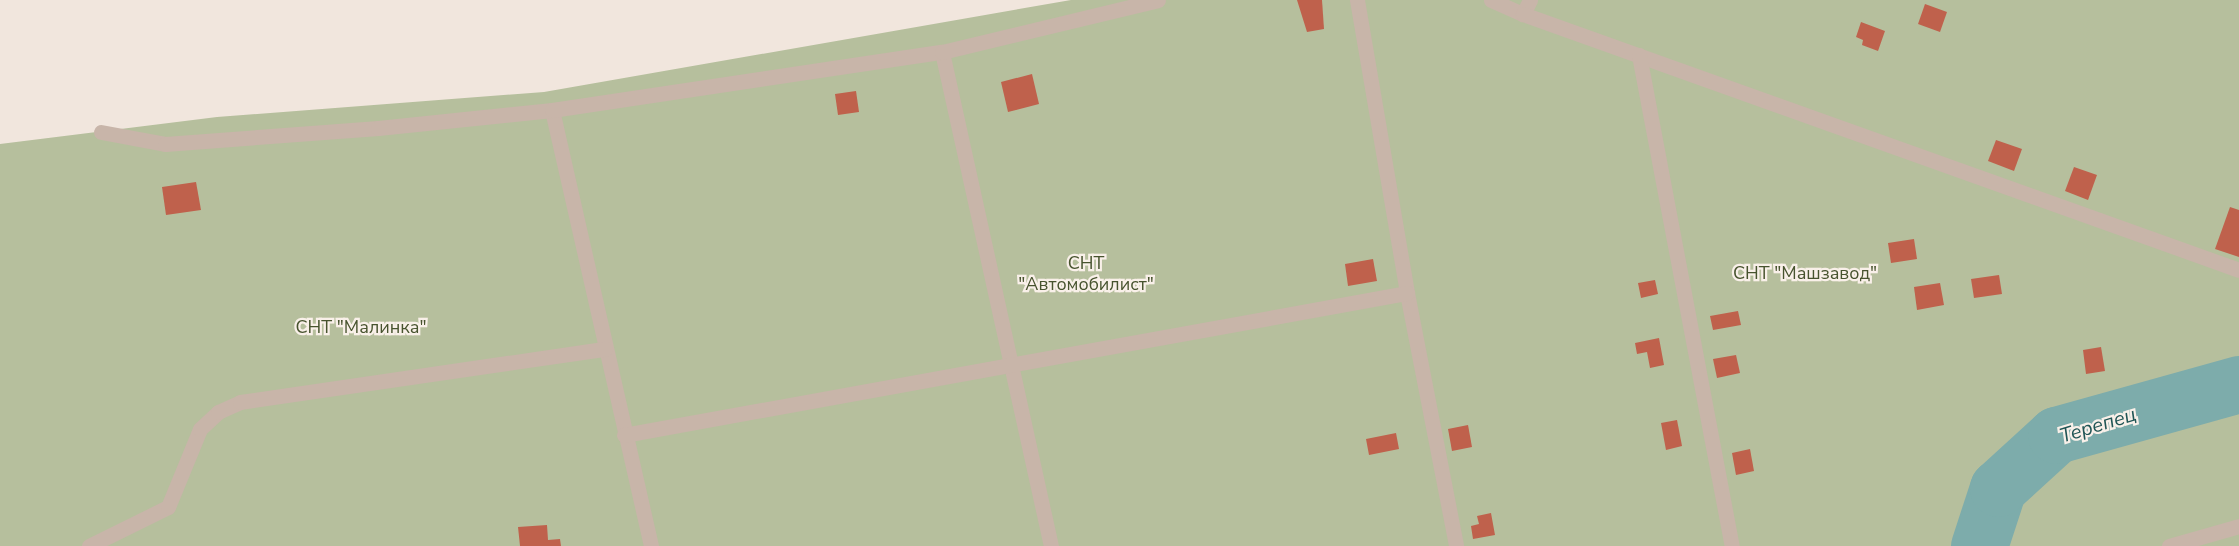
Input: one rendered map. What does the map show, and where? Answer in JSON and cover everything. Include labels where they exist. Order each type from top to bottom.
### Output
[{"type":"lane","points":[[100,132],[165,144],[378,128],[552,110],[942,52],[1158,0]]},
{"type":"lane","points":[[1357,0],[1407,293],[1456,546]]},
{"type":"lane","points":[[1491,0],[1527,7],[1639,55],[2239,270]]},
{"type":"lane","points":[[942,52],[1051,546]]},
{"type":"lane","points":[[1639,55],[1732,546]]},
{"type":"lane","points":[[552,110],[651,546]]},
{"type":"lane","points":[[624,435],[1407,293]]},
{"type":"lane","points":[[89,546],[168,507],[200,429],[218,412],[240,402],[605,349]]},
{"type":"lane","points":[[2169,546],[2239,526]]},
{"type":"green space","points":[[1071,0],[2239,0],[2239,546],[0,546],[0,144],[217,117],[544,92]]},
{"type":"building","points":[[1297,0],[1322,0],[1324,29],[1307,32]]},
{"type":"building","points":[[1925,4],[1947,12],[1940,32],[1918,24]]},
{"type":"building","points":[[1861,22],[1885,31],[1878,51],[1862,45],[1863,40],[1856,37]]},
{"type":"building","points":[[1032,74],[1039,104],[1008,112],[1001,82]]},
{"type":"building","points":[[856,91],[859,112],[838,115],[835,94]]},
{"type":"building","points":[[1996,140],[2022,149],[2014,171],[1988,161]]},
{"type":"building","points":[[2074,167],[2097,175],[2088,200],[2065,191]]},
{"type":"building","points":[[196,182],[201,210],[166,215],[162,187]]},
{"type":"building","points":[[2230,207],[2239,210],[2239,257],[2215,249]]},
{"type":"building","points":[[1914,239],[1917,259],[1891,263],[1888,243]]},
{"type":"building","points":[[1373,259],[1377,281],[1348,286],[1345,264]]},
{"type":"building","points":[[1999,275],[2002,294],[1974,298],[1971,279]]},
{"type":"building","points":[[1655,280],[1658,294],[1641,298],[1638,283]]},
{"type":"building","points":[[1940,283],[1944,305],[1917,310],[1914,287]]},
{"type":"building","points":[[1738,311],[1741,325],[1713,330],[1710,316]]},
{"type":"building","points":[[1659,338],[1664,365],[1650,368],[1647,352],[1637,354],[1635,343]]},
{"type":"building","points":[[2101,347],[2105,371],[2086,374],[2083,350]]},
{"type":"building","points":[[1736,355],[1740,373],[1717,378],[1713,359]]},
{"type":"building","points":[[1677,420],[1682,446],[1666,450],[1661,423]]},
{"type":"building","points":[[1468,425],[1472,447],[1452,451],[1448,429]]},
{"type":"building","points":[[1396,433],[1399,449],[1369,455],[1366,439]]},
{"type":"building","points":[[1750,449],[1754,471],[1736,475],[1732,453]]},
{"type":"building","points":[[1491,513],[1495,535],[1473,539],[1471,526],[1479,524],[1477,516]]},
{"type":"building","points":[[547,525],[548,540],[560,539],[561,546],[520,546],[518,527]]},
{"type":"waterway","name":"Терепец","points":[[1979,546],[1998,488],[2056,435],[2239,384]]},
{"type":"park label","name":"СНТ \"Машзавод\"","points":[[1805,273]]},
{"type":"park label","name":"СНТ \"Автомобилист\"","points":[[1086,274]]},
{"type":"park label","name":"СНТ \"Малинка\"","points":[[361,327]]}]
